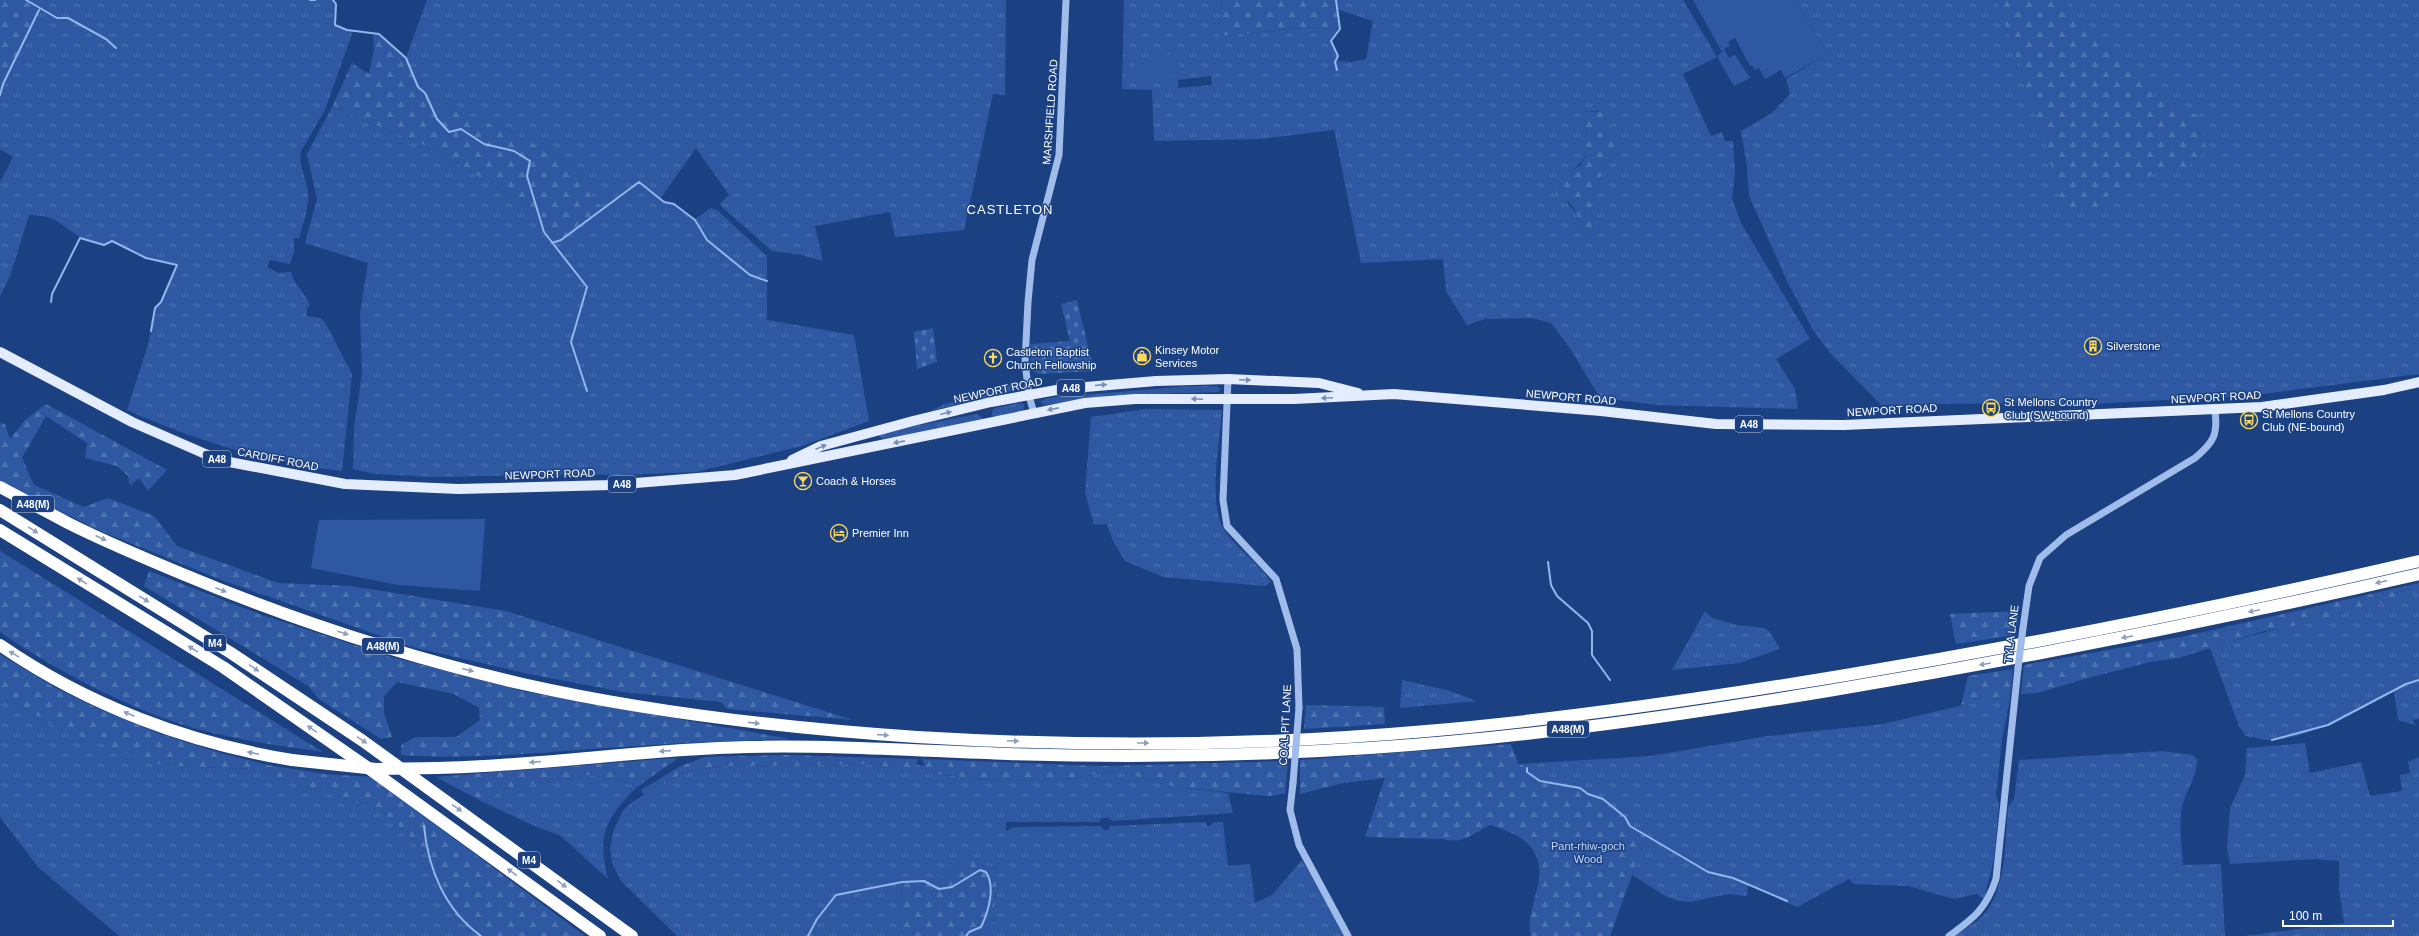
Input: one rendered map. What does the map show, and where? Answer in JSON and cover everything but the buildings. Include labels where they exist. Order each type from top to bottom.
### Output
[{"type":"highway","name":"A48(M)","points":[[0,487],[66,522]]},
{"type":"highway","name":"A48(M)","points":[[0,493],[199,581],[287,615],[408,654],[523,684],[631,705],[785,727],[944,738],[1071,743],[1220,742],[1331,738],[1460,728],[1603,712],[1778,686],[2006,648],[2182,614],[2419,561]]},
{"type":"highway","name":"M4","points":[[0,510],[231,653],[364,741],[632,936]]},
{"type":"highway","name":"M4","points":[[0,530],[223,667],[371,770],[600,936]]},
{"type":"highway","name":"A48(M)","points":[[0,645],[70,687],[144,720],[224,746],[292,760],[376,769],[437,768],[626,753],[746,747],[1164,756],[1336,750],[1466,740],[1673,715],[1922,675],[2181,626],[2419,574]]},
{"type":"main road","name":"CARDIFF ROAD","points":[[0,352],[132,422],[219,460],[345,484],[458,489]]},
{"type":"main road","name":"NEWPORT ROAD","points":[[785,464],[821,446],[991,402],[1070,388],[1156,381],[1228,379],[1319,383],[1366,395]]},
{"type":"main road","name":"NEWPORT ROAD","points":[[458,489],[611,485],[735,476],[785,464],[811,461],[1085,403],[1135,399],[1228,400],[1327,398],[1394,394],[1601,412],[1716,424],[1844,425],[2262,407],[2327,399],[2419,382]]},
{"type":"street","name":"MARSHFIELD ROAD","points":[[1034,413],[1029,396],[1025,362],[1028,302],[1032,260],[1059,155],[1066,0]]},
{"type":"street","name":"COAL PIT LANE","points":[[1228,379],[1223,500],[1227,526],[1276,579],[1297,649],[1299,708],[1290,810],[1299,845],[1348,936]]},
{"type":"street","name":"TYLA LANE","points":[[1948,936],[1982,910],[1989,898],[1996,879],[2023,628],[2029,586],[2040,558],[2066,535],[2195,458],[2211,445],[2217,428],[2215,410]]},
{"type":"green space","points":[[0,0],[26,0],[39,10],[3,84],[0,83]]},
{"type":"green space","points":[[26,0],[333,0],[336,4],[335,25],[353,31],[325,110],[301,151],[301,162],[308,193],[308,204],[305,216],[299,238],[294,238],[294,252],[290,264],[270,260],[267,267],[279,273],[291,272],[294,281],[306,297],[310,307],[307,307],[307,316],[320,318],[325,322],[352,374],[342,471],[286,462],[232,449],[205,441],[127,410],[148,345],[155,308],[161,302],[177,265],[146,258],[112,241],[104,245],[88,241],[57,221],[46,217],[29,215],[10,276],[0,296],[0,182],[13,157],[0,149],[0,83],[3,84],[39,9]]},
{"type":"green space","points":[[427,0],[1006,0],[1005,95],[993,94],[964,230],[895,237],[890,212],[815,226],[823,261],[801,255],[772,251],[723,208],[720,203],[729,195],[696,148],[660,199],[674,204],[695,219],[711,208],[717,210],[767,256],[767,320],[854,335],[869,421],[802,446],[696,472],[619,475],[576,474],[435,477],[375,474],[353,469],[354,427],[362,373],[360,313],[368,263],[305,243],[317,199],[307,154],[333,105],[353,116],[427,146],[539,212],[544,232],[603,209],[582,183],[572,164],[508,130],[429,102],[425,93],[418,87],[406,58]]},
{"type":"green space","points":[[1124,0],[1222,0],[1220,36],[1310,27],[1340,29],[1331,41],[1338,56],[1335,61],[1352,62],[1366,59],[1373,21],[1337,9],[1336,0],[1683,0],[1717,57],[1683,74],[1711,136],[1722,132],[1725,141],[1733,141],[1735,173],[1732,198],[1741,223],[1810,339],[1776,359],[1795,389],[1798,409],[1657,405],[1600,398],[1570,348],[1551,323],[1532,318],[1485,319],[1467,325],[1446,291],[1443,259],[1361,263],[1334,130],[1263,139],[1154,141],[1152,90],[1122,89]],"holes":[[[1211,76],[1212,85],[1178,88],[1178,80]],[[1581,111],[1598,111],[1605,116],[1610,134],[1618,152],[1602,172],[1591,205],[1593,231],[1584,233],[1578,215],[1565,200],[1568,173],[1577,167],[1583,160],[1588,146],[1587,130]]]},
{"type":"green space","points":[[1222,0],[1336,0],[1340,29],[1310,27],[1219,36]]},
{"type":"green space","points":[[1693,0],[1795,0],[1828,54],[1785,78],[1781,70],[1765,79],[1759,68],[1755,70],[1752,66],[1750,66],[1735,38],[1728,42],[1730,46],[1724,49],[1729,58],[1735,55],[1750,78],[1734,86],[1717,57],[1722,52]]},
{"type":"green space","points":[[1795,0],[2419,0],[2419,374],[2254,395],[2075,405],[2009,403],[1881,405],[1831,354],[1813,330],[1788,283],[1749,196],[1747,166],[1741,131],[1772,113],[1790,94],[1786,79],[1828,54]]},
{"type":"green space","points":[[1997,0],[2063,0],[2158,99],[2201,117],[2206,151],[2186,169],[2158,172],[2139,181],[2116,188],[2095,210],[2063,208],[2044,139]]},
{"type":"green space","points":[[373,33],[379,34],[406,58],[418,87],[425,93],[429,102],[508,130],[572,164],[582,183],[603,209],[561,240],[552,243],[544,232],[539,212],[427,146],[353,116],[333,105],[352,63],[369,74],[374,50]]},
{"type":"green space","points":[[1177,53],[1181,74],[1138,84],[1134,62]]},
{"type":"green space","points":[[1581,111],[1603,112],[1618,152],[1602,172],[1591,205],[1593,231],[1584,233],[1574,207],[1570,203],[1560,199],[1553,189],[1568,173],[1580,166],[1586,156],[1587,131]]},
{"type":"green space","points":[[1077,300],[1094,371],[1039,374],[1031,370],[1030,344],[1070,341],[1061,304]]},
{"type":"green space","points":[[933,328],[937,362],[917,369],[914,332]]},
{"type":"green space","points":[[1012,384],[1017,386],[1016,388],[1007,393],[930,411],[943,405]]},
{"type":"green space","points":[[1189,386],[1217,386],[1221,389],[1218,392],[1123,395],[1045,405],[1040,402],[1047,398]]},
{"type":"green space","points":[[1021,403],[1024,405],[1023,411],[996,419],[992,415],[992,411],[995,408]]},
{"type":"green space","points":[[46,404],[167,470],[148,491],[139,478],[130,486],[128,476],[117,466],[85,458],[87,443],[46,416],[22,458],[34,485],[84,507],[108,498],[154,516],[177,546],[278,583],[351,586],[506,611],[853,720],[727,709],[721,702],[623,692],[529,674],[412,647],[224,581],[98,530],[0,481],[0,423],[5,424],[10,439],[25,420]]},
{"type":"green space","points":[[1147,409],[1222,410],[1216,475],[1217,508],[1221,523],[1232,540],[1261,569],[1271,582],[1265,586],[1163,577],[1125,561],[1113,541],[1107,524],[1094,525],[1085,493],[1091,417]]},
{"type":"green space","points":[[977,414],[984,419],[981,422],[883,439],[879,436],[884,432]]},
{"type":"green space","points":[[485,519],[480,591],[398,585],[311,568],[319,520]]},
{"type":"green space","points":[[0,551],[323,752],[280,746],[216,734],[175,722],[155,715],[94,688],[37,656],[0,632]]},
{"type":"green space","points":[[149,571],[259,614],[391,657],[527,692],[790,739],[673,744],[489,756],[401,755],[401,745],[415,737],[456,737],[480,720],[479,708],[454,694],[397,682],[384,696],[384,713],[392,737],[381,739],[319,699],[308,686],[144,586]]},
{"type":"green space","points":[[2419,583],[2419,592],[2312,623],[2264,631],[2179,658],[2150,662],[2037,693],[2021,694],[2024,665],[2186,636]]},
{"type":"green space","points":[[2419,592],[2419,719],[2413,720],[2415,725],[2398,720],[2394,690],[2336,721],[2305,733],[2274,740],[2246,736],[2239,726],[2210,648]]},
{"type":"green space","points":[[1705,611],[1712,618],[1737,625],[1765,628],[1770,632],[1780,649],[1739,663],[1672,670]]},
{"type":"green space","points":[[2019,611],[2016,635],[1956,644],[1950,614]]},
{"type":"green space","points":[[0,654],[54,687],[99,709],[158,733],[220,753],[268,765],[325,774],[371,777],[585,936],[477,936],[467,929],[453,913],[439,891],[426,851],[382,811],[250,769],[169,766],[152,762],[58,728],[0,695]]},
{"type":"green space","points":[[2013,669],[2010,698],[1961,705],[1968,676]]},
{"type":"green space","points":[[1402,680],[1447,690],[1477,701],[1400,708]]},
{"type":"green space","points":[[0,695],[58,728],[169,766],[250,769],[382,811],[426,851],[439,891],[453,913],[467,929],[477,936],[119,936],[38,867],[0,817]]},
{"type":"green space","points":[[2010,698],[2002,740],[1996,796],[1999,804],[1994,859],[1984,899],[1977,894],[1954,899],[1908,886],[1854,884],[1849,879],[1797,907],[1748,885],[1747,896],[1728,894],[1690,902],[1679,901],[1667,897],[1632,875],[1646,836],[1630,826],[1625,817],[1603,799],[1588,794],[1580,788],[1540,781],[1518,764],[1651,756],[1768,736],[1883,724],[1972,703]]},
{"type":"green space","points":[[1306,705],[1384,707],[1385,724],[1304,729]]},
{"type":"green space","points":[[2305,743],[2310,773],[2361,762],[2370,796],[2402,791],[2400,775],[2410,773],[2408,762],[2419,757],[2419,936],[2245,936],[2344,923],[2339,890],[2339,861],[2316,859],[2230,864],[2227,848],[2230,808],[2245,775],[2247,748]]},
{"type":"green space","name":"Pant-rhiw-goch Wood","points":[[1511,744],[1518,763],[1527,768],[1527,772],[1540,781],[1580,788],[1588,794],[1603,799],[1625,817],[1630,826],[1646,836],[1610,936],[1531,936],[1530,920],[1539,879],[1537,857],[1532,848],[1524,841],[1503,829],[1490,825],[1468,837],[1456,840],[1365,837],[1385,778],[1343,783],[1300,794],[1300,760]]},
{"type":"green space","points":[[2162,751],[2193,755],[2197,759],[2194,775],[2182,807],[2180,832],[2183,865],[2221,864],[2225,936],[1954,936],[1983,916],[1993,901],[1998,889],[2004,862],[2008,807],[2014,799],[2019,760]]},
{"type":"green space","points":[[786,755],[918,759],[912,771],[868,764],[724,766],[684,772],[645,795],[641,790],[681,766],[705,757]]},
{"type":"green space","points":[[672,758],[677,759],[637,787],[621,780],[588,775],[507,788],[483,802],[436,777]]},
{"type":"green space","points":[[922,759],[1101,766],[1288,761],[1285,794],[1268,796],[1175,787],[1118,771],[1059,780],[999,781],[927,773]]},
{"type":"green space","points":[[868,764],[912,771],[915,764],[925,766],[927,773],[999,781],[1059,780],[1118,771],[1175,787],[1228,793],[1233,813],[1113,821],[1108,818],[1101,818],[1100,822],[1006,822],[1006,831],[1014,827],[1101,826],[1104,830],[1108,830],[1110,826],[1205,822],[1207,826],[1211,826],[1213,822],[1223,822],[1228,866],[1250,864],[1255,903],[1272,895],[1302,860],[1345,936],[979,936],[995,923],[994,911],[998,869],[979,863],[972,856],[966,855],[951,870],[938,878],[923,881],[902,882],[900,923],[904,936],[677,936],[621,881],[612,863],[610,849],[613,832],[623,810],[634,801],[684,772],[724,766]]},
{"type":"green space","points":[[588,775],[621,780],[637,787],[617,809],[606,828],[603,851],[608,879],[561,836],[532,825],[483,802],[507,788]]},
{"type":"green space","points":[[966,855],[972,856],[979,863],[998,869],[994,911],[995,923],[979,936],[904,936],[901,930],[899,916],[902,882],[923,881],[938,878],[951,870]]},
{"type":"waterway","points":[[26,0],[57,18],[68,18],[106,39],[116,48]]},
{"type":"waterway","points":[[310,0],[315,0]]},
{"type":"waterway","points":[[333,0],[336,4],[335,25],[347,30],[379,34],[406,58],[418,87],[425,93],[437,119],[449,132],[461,129],[484,144],[514,151],[530,161],[527,176],[544,232],[587,287],[571,342],[587,391]]},
{"type":"waterway","points":[[1336,0],[1340,29],[1331,41],[1338,56],[1335,62],[1337,70]]},
{"type":"waterway","points":[[0,95],[3,84],[39,10]]},
{"type":"waterway","points":[[552,243],[561,240],[639,182],[664,202],[674,204],[695,220],[707,240],[750,275],[767,281]]},
{"type":"waterway","points":[[51,302],[52,294],[80,238],[104,245],[112,241],[146,258],[177,265],[161,302],[155,308],[151,331]]},
{"type":"waterway","points":[[1548,562],[1551,585],[1557,596],[1588,623],[1592,631],[1592,655],[1610,680]]},
{"type":"waterway","points":[[2272,740],[2328,725],[2406,684],[2419,680]]},
{"type":"waterway","points":[[1527,768],[1527,772],[1540,781],[1580,788],[1588,794],[1603,799],[1625,817],[1630,826],[1708,872],[1733,878],[1787,901]]},
{"type":"waterway","points":[[424,826],[430,858],[440,887],[457,914],[468,926],[481,936]]},
{"type":"waterway","points":[[808,936],[817,919],[836,895],[902,882],[924,881],[939,889],[952,887],[980,870],[986,872],[989,878],[991,892],[990,900],[981,927],[969,932],[966,936]]},
{"type":"place","name":"Silverstone","points":[[2093,346]]},
{"type":"place","name":"Kinsey Motor Services","points":[[1142,356]]},
{"type":"place","name":"Castleton Baptist Church Fellowship","points":[[993,358]]},
{"type":"place","name":"St Mellons Country Club (SW-bound)","points":[[1991,408]]},
{"type":"place","name":"St Mellons Country Club (NE-bound)","points":[[2249,420]]},
{"type":"place","name":"Coach & Horses","points":[[803,481]]},
{"type":"place","name":"Premier Inn","points":[[839,533]]},
{"type":"district","name":"CASTLETON","points":[[1010,209]]}]
